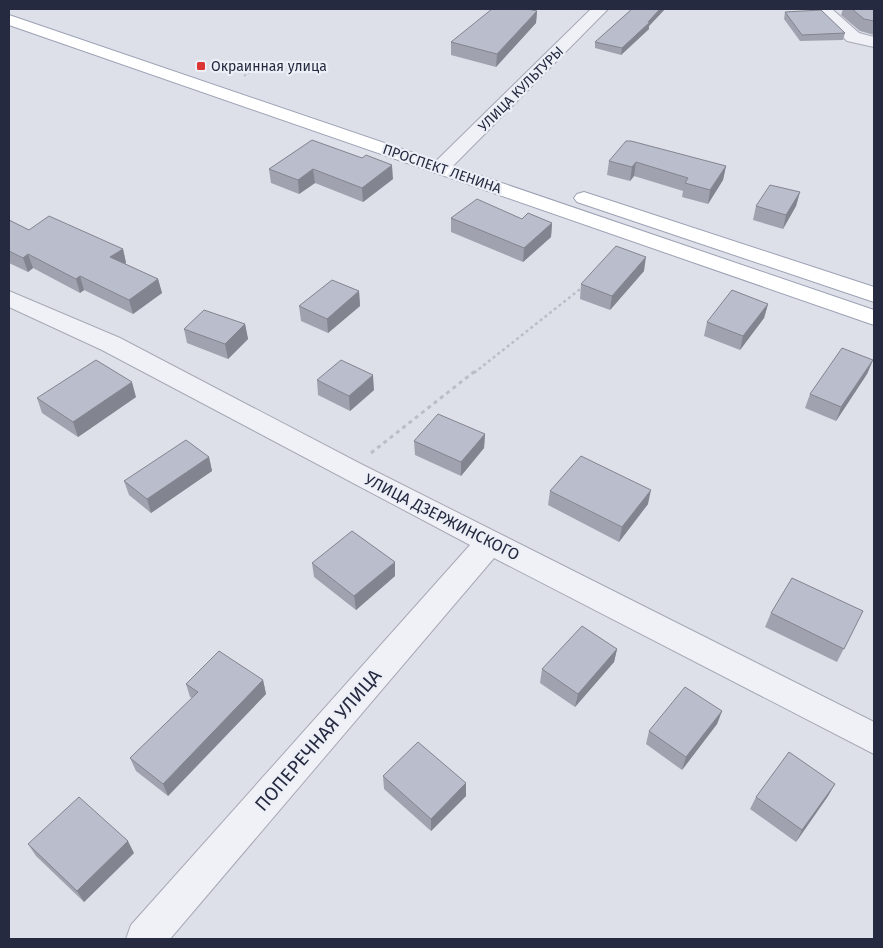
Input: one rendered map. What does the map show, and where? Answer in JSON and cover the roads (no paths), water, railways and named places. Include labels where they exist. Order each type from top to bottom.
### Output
[{"type":"main road","name":"ПРОСПЕКТ ЛЕНИНА","points":[[20,9],[874,295]]},
{"type":"main road","name":"ПРОСПЕКТ ЛЕНИНА","points":[[9,20],[874,318]]},
{"type":"street","name":"УЛИЦА КУЛЬТУРЫ","points":[[440,168],[600,9]]},
{"type":"street","points":[[823,9],[854,37],[874,42]]},
{"type":"street","name":"УЛИЦА ДЗЕРЖИНСКОГО","points":[[9,298],[111,344],[350,470],[874,739]]},
{"type":"street","name":"ПОПЕРЕЧНАЯ УЛИЦА","points":[[145,939],[491,541]]},
{"type":"place","name":"Окраинная улица","points":[[201,66]]}]
